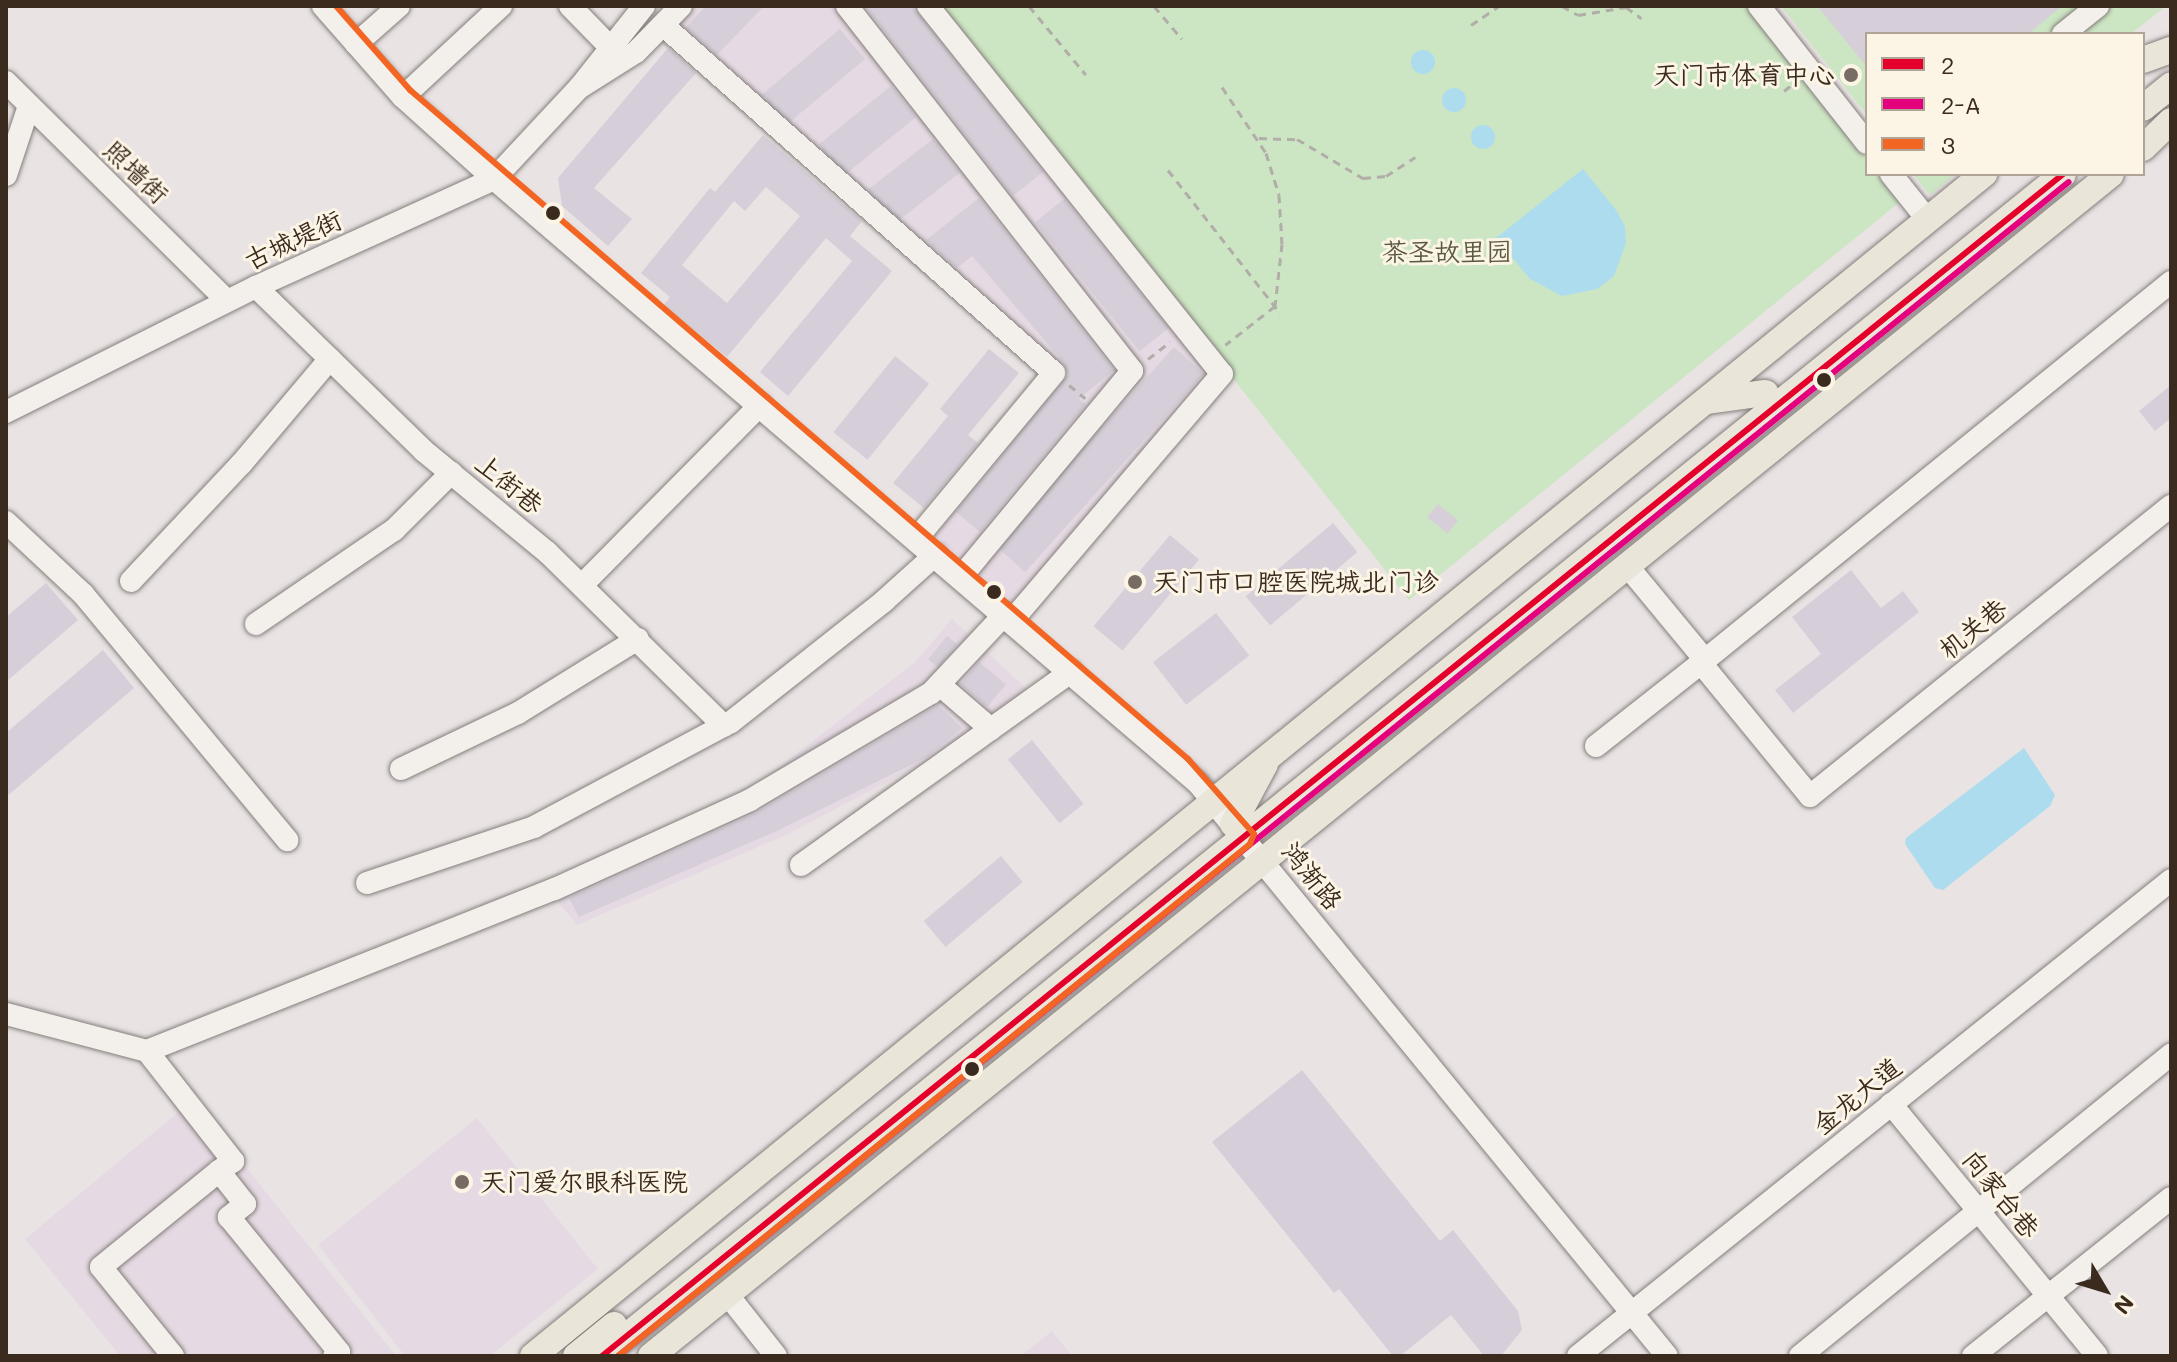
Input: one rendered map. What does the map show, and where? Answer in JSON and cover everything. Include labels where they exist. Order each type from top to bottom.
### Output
[{"type":"main road","points":[[2145,59],[2171,50]]},
{"type":"main road","points":[[2145,85],[2171,64]]},
{"type":"main road","points":[[2145,106],[2171,85]]},
{"type":"main road","points":[[2145,146],[2169,128]]},
{"type":"main road","points":[[533,1356],[1981,176]]},
{"type":"main road","points":[[602,1356],[1765,393],[2033,176]]},
{"type":"main road","points":[[576,1356],[1934,280],[2061,176]]},
{"type":"main road","points":[[651,1356],[1342,795],[1629,568],[2109,176]]},
{"type":"main road","points":[[1879,365],[1934,280]]},
{"type":"main road","points":[[1702,402],[1765,393]]},
{"type":"main road","points":[[1238,830],[1270,753]]},
{"type":"main road","points":[[1238,830],[1342,795]]},
{"type":"street","name":"鸿渐路","points":[[323,6],[403,97],[494,179],[1009,618],[1213,800],[1667,1356]]},
{"type":"street","points":[[356,44],[399,6]]},
{"type":"street","points":[[403,97],[501,6]]},
{"type":"street","points":[[570,6],[608,45]]},
{"type":"street","name":"古城堤街","points":[[6,412],[256,287],[494,179],[579,88],[608,45],[644,6]]},
{"type":"street","name":"古城堤街","points":[[579,88],[636,52],[681,6]]},
{"type":"street","points":[[847,6],[1132,371],[961,577]]},
{"type":"street","points":[[6,1014],[147,1051],[555,889],[737,806],[941,686],[1009,618],[1222,374],[928,6]]},
{"type":"street","points":[[1759,6],[1865,140]]},
{"type":"street","points":[[2066,32],[2098,6]]},
{"type":"street","points":[[663,25],[1054,373],[916,539]]},
{"type":"street","name":"照墙街","points":[[6,82],[227,301]]},
{"type":"street","points":[[6,175],[29,106]]},
{"type":"street","points":[[1893,176],[1927,219]]},
{"type":"street","points":[[1596,746],[2171,282]]},
{"type":"street","name":"上街巷","points":[[256,287],[451,473],[582,585],[724,726]]},
{"type":"street","points":[[131,581],[242,463],[330,359]]},
{"type":"street","points":[[582,585],[760,405]]},
{"type":"street","points":[[256,624],[394,530],[451,473]]},
{"type":"street","name":"机关巷","points":[[1703,661],[1810,796],[2171,506]]},
{"type":"street","points":[[6,522],[83,594],[287,840]]},
{"type":"street","points":[[367,883],[534,827],[724,726],[884,601],[935,555]]},
{"type":"street","points":[[1629,568],[1703,661]]},
{"type":"street","points":[[401,769],[518,713],[638,639]]},
{"type":"street","points":[[801,865],[1071,672]]},
{"type":"street","points":[[941,686],[991,729]]},
{"type":"street","name":"金龙大道","points":[[1578,1356],[2171,880]]},
{"type":"street","points":[[147,1051],[233,1161],[101,1267],[173,1356]]},
{"type":"street","points":[[1800,1356],[2171,1055]]},
{"type":"street","name":"向家台巷","points":[[1891,1104],[2097,1356]]},
{"type":"street","points":[[219,1171],[245,1204],[229,1217],[339,1352],[334,1356]]},
{"type":"street","points":[[1973,1356],[2171,1198]]},
{"type":"street","points":[[727,1294],[776,1356]]},
{"type":"path","points":[[1029,6],[1086,75]]},
{"type":"path","points":[[1154,6],[1182,39]]},
{"type":"path","points":[[1471,25],[1499,6]]},
{"type":"path","points":[[1562,6],[1578,15],[1626,7],[1641,18]]},
{"type":"path","points":[[1636,12],[1640,6]]},
{"type":"path","points":[[1209,358],[1275,306],[1282,219],[1274,175],[1259,138],[1222,87]]},
{"type":"path","points":[[1259,138],[1297,139],[1363,178],[1386,176],[1415,157]]},
{"type":"path","points":[[1168,170],[1280,313]]},
{"type":"path","points":[[1132,371],[1186,329]]},
{"type":"path","points":[[1054,373],[1100,410]]},
{"type":"shaded area","points":[[692,6],[924,6],[1217,372],[1015,611],[917,529],[1045,376],[664,36]]},
{"type":"shaded area","points":[[952,619],[1032,694],[971,738],[786,835],[577,925],[544,885],[752,788],[915,662]]},
{"type":"shaded area","points":[[193,1100],[396,1356],[120,1356],[25,1239]]},
{"type":"shaded area","name":"天门爱尔眼科医院","points":[[477,1118],[598,1269],[490,1356],[405,1356],[318,1245]]},
{"type":"shaded area","points":[[1052,1331],[1072,1356],[1020,1356]]},
{"type":"green space","name":"茶圣故里园","points":[[937,6],[1747,6],[1865,155],[1865,176],[1882,176],[1901,201],[1409,600]]},
{"type":"green space","name":"天门市体育中心","points":[[1781,6],[2166,6],[2134,32],[1865,32],[1865,112]]},
{"type":"green space","points":[[1915,176],[1954,176],[1930,195]]},
{"type":"water","points":[[1423,50],[1434,57],[1435,62],[1428,73],[1423,74],[1412,67],[1411,62],[1418,51]]},
{"type":"water","points":[[1454,88],[1465,95],[1466,100],[1459,111],[1454,112],[1443,105],[1442,100],[1449,89]]},
{"type":"water","points":[[1483,125],[1494,132],[1495,137],[1488,148],[1483,149],[1472,142],[1471,137],[1478,126]]},
{"type":"water","points":[[1583,169],[1616,210],[1625,226],[1626,243],[1614,276],[1597,289],[1562,296],[1530,279],[1496,238]]},
{"type":"water","points":[[2024,748],[2055,795],[2050,806],[1943,890],[1935,888],[1905,844],[1906,838]]},
{"type":"building","points":[[706,6],[764,6],[717,55],[686,27]]},
{"type":"building","points":[[865,6],[912,6],[1043,172],[1013,196]]},
{"type":"building","points":[[1817,6],[2062,6],[2030,32],[1865,32],[1865,65]]},
{"type":"building","points":[[840,29],[865,59],[787,124],[762,95]]},
{"type":"building","points":[[668,48],[696,73],[594,188],[632,219],[608,246],[562,206],[558,178]]},
{"type":"building","points":[[891,86],[916,117],[844,176],[819,145]]},
{"type":"building","points":[[763,135],[862,221],[850,236],[892,271],[788,396],[760,372],[852,261],[826,238],[727,357],[664,305],[670,297],[641,273],[710,188],[715,192]],"holes":[[[766,187],[800,216],[727,303],[682,265],[734,201],[745,211]]]},
{"type":"building","points":[[933,139],[959,173],[895,223],[868,189]]},
{"type":"building","points":[[979,198],[1114,370],[1079,399],[1086,404],[980,532],[956,512],[1068,375],[1064,363],[972,256],[957,268],[926,240]]},
{"type":"building","points":[[1064,199],[1168,328],[1140,351],[1035,222]]},
{"type":"building","points":[[1174,347],[1204,374],[1025,572],[995,545]]},
{"type":"building","points":[[989,349],[1019,373],[968,435],[978,443],[924,508],[893,483],[948,416],[940,409]]},
{"type":"building","points":[[895,356],[929,384],[868,460],[833,432]]},
{"type":"building","points":[[2171,385],[2171,418],[2155,431],[2139,411]]},
{"type":"building","points":[[1438,504],[1458,520],[1448,534],[1427,517]]},
{"type":"building","points":[[1333,523],[1357,552],[1270,625],[1246,596]]},
{"type":"building","points":[[1170,535],[1199,559],[1123,651],[1094,626]]},
{"type":"building","points":[[1851,570],[1881,608],[1903,591],[1919,612],[1793,713],[1775,690],[1821,654],[1792,617]]},
{"type":"building","points":[[46,583],[78,620],[6,682],[6,617]]},
{"type":"building","points":[[1216,613],[1249,656],[1186,705],[1153,662]]},
{"type":"building","points":[[947,636],[957,644],[938,667],[928,659]]},
{"type":"building","points":[[103,650],[134,688],[6,797],[6,733]]},
{"type":"building","points":[[979,662],[1006,684],[987,707],[960,684]]},
{"type":"building","points":[[938,705],[962,728],[927,757],[779,830],[579,917],[569,898],[756,813]]},
{"type":"building","points":[[1032,740],[1084,804],[1060,823],[1008,760]]},
{"type":"building","points":[[1001,856],[1023,882],[945,947],[924,921]]},
{"type":"building","points":[[1302,1070],[1440,1241],[1453,1230],[1518,1311],[1522,1330],[1501,1356],[1484,1356],[1451,1315],[1400,1356],[1393,1356],[1339,1289],[1334,1293],[1212,1142]]},
{"type":"transit line","name":"3","points":[[336,6],[410,90],[1188,759],[1254,834],[1250,844],[618,1356]]},
{"type":"transit line","name":"2","points":[[602,1356],[2061,176]]},
{"type":"transit line","name":"2-A","points":[[618,1356],[2069,182]]},
{"type":"place","name":"天门市体育中心","points":[[1851,75]]},
{"type":"place","name":"天门市口腔医院城北门诊","points":[[1135,582]]},
{"type":"place","name":"天门爱尔眼科医院","points":[[462,1182]]}]
